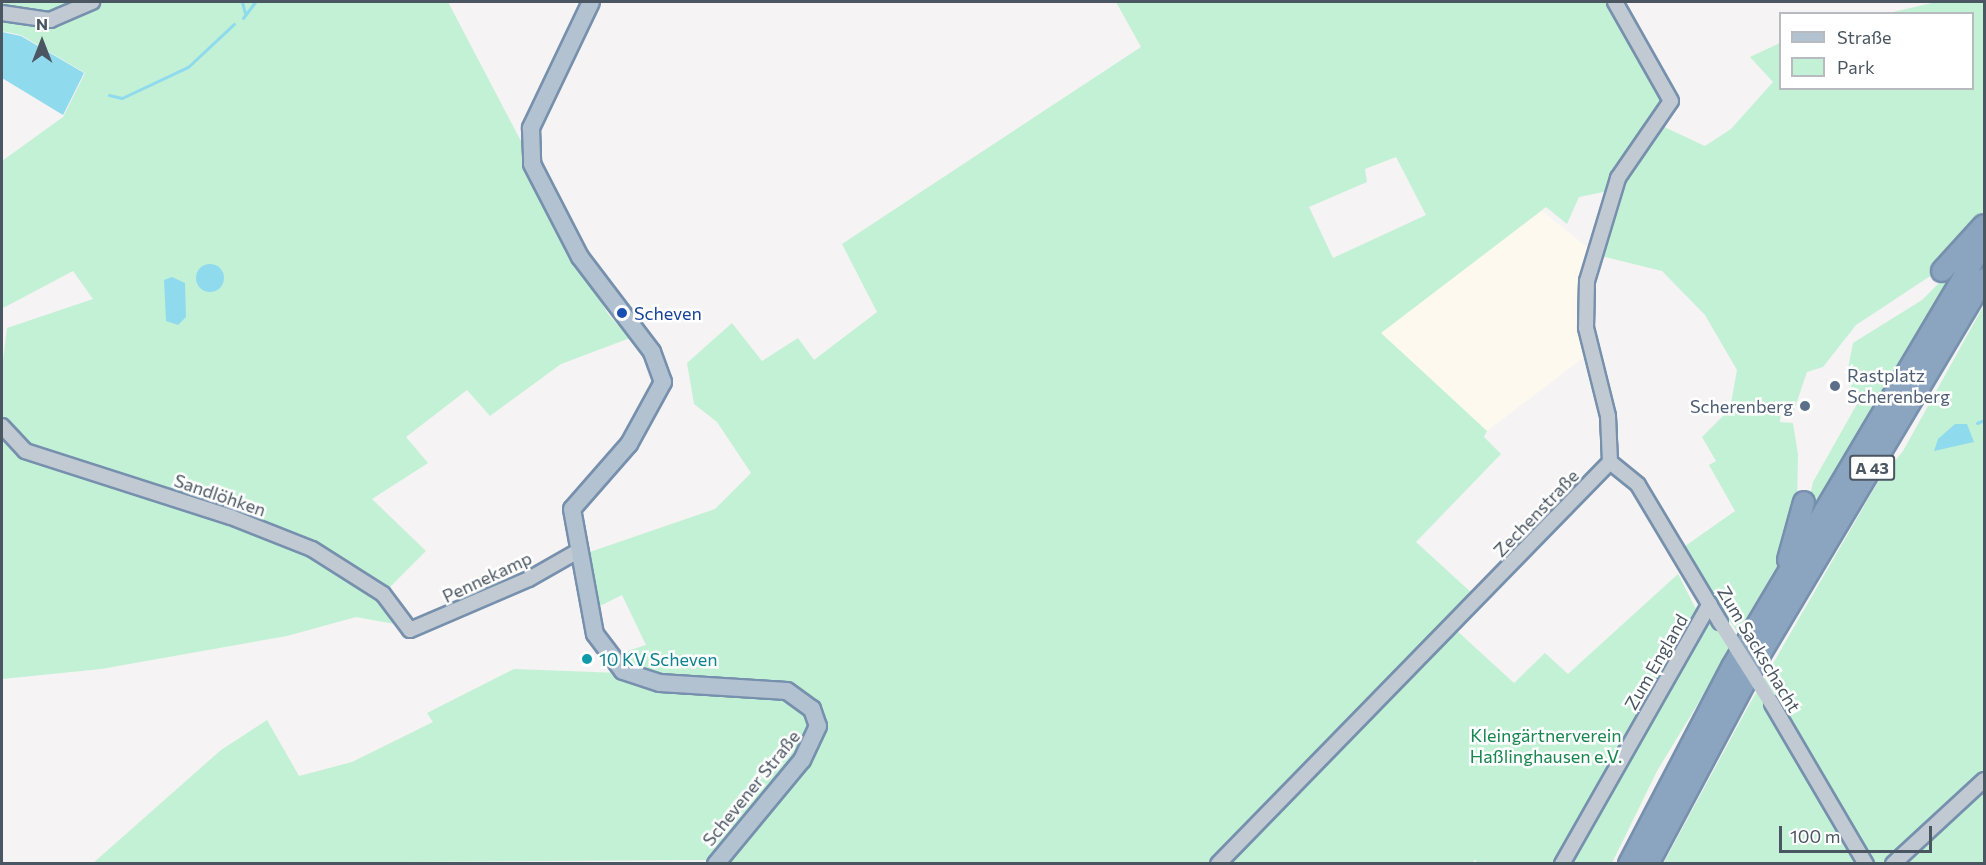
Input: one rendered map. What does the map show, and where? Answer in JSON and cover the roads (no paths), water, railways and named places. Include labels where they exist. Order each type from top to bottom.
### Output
[{"type":"highway","points":[[1942,272],[1984,225]]},
{"type":"highway","name":"A 43","points":[[1629,864],[1774,597],[1984,242]]},
{"type":"highway","name":"A 43","points":[[1648,864],[1759,656],[1984,279]]},
{"type":"highway","points":[[1774,597],[1804,502]]},
{"type":"main road","name":"Schevener Straße","points":[[591,2],[531,128],[532,164],[580,256],[661,368],[662,388],[648,416],[574,504],[571,523],[595,634],[622,671],[660,683],[787,691],[816,716],[816,739],[716,864]]},
{"type":"street","points":[[2,13],[50,20],[92,2]]},
{"type":"street","points":[[1610,462],[1608,416],[1586,328],[1587,281],[1618,178],[1671,102],[1615,2]]},
{"type":"street","name":"Sandlöhken","points":[[2,426],[25,451],[312,549],[383,594],[410,630]]},
{"type":"street","name":"Zum Sackschacht","points":[[1610,462],[1638,485],[1772,704],[1866,864]]},
{"type":"street","name":"Zechenstraße","points":[[1218,864],[1610,462]]},
{"type":"street","name":"Pennekamp","points":[[410,630],[529,579],[578,551]]},
{"type":"street","name":"Zum England","points":[[1562,864],[1710,603]]},
{"type":"street","points":[[1893,864],[1984,780]]},
{"type":"water","points":[[2,32],[21,36],[84,73],[63,115],[2,78]]},
{"type":"water","points":[[210,264],[220,268],[224,278],[220,288],[210,292],[200,288],[196,278],[200,268]]},
{"type":"water","points":[[172,277],[185,283],[186,317],[178,325],[166,321],[164,280]]},
{"type":"water","points":[[1955,424],[1967,424],[1974,442],[1934,451],[1938,439]]},
{"type":"waterway","points":[[242,2],[245,13]]},
{"type":"waterway","points":[[243,18],[255,2]]},
{"type":"waterway","points":[[109,95],[122,98],[188,67],[234,24]]},
{"type":"waterway","points":[[1977,423],[1984,420]]},
{"type":"place","name":"Scheven","points":[[622,313]]},
{"type":"place","name":"Rastplatz Scherenberg","points":[[1835,386]]},
{"type":"place","name":"Scherenberg","points":[[1805,406]]},
{"type":"place","name":"10 KV Scheven","points":[[587,659]]},
{"type":"park label","name":"Kleingärtnerverein Haßlinghausen e.V.","points":[[1546,746]]}]
